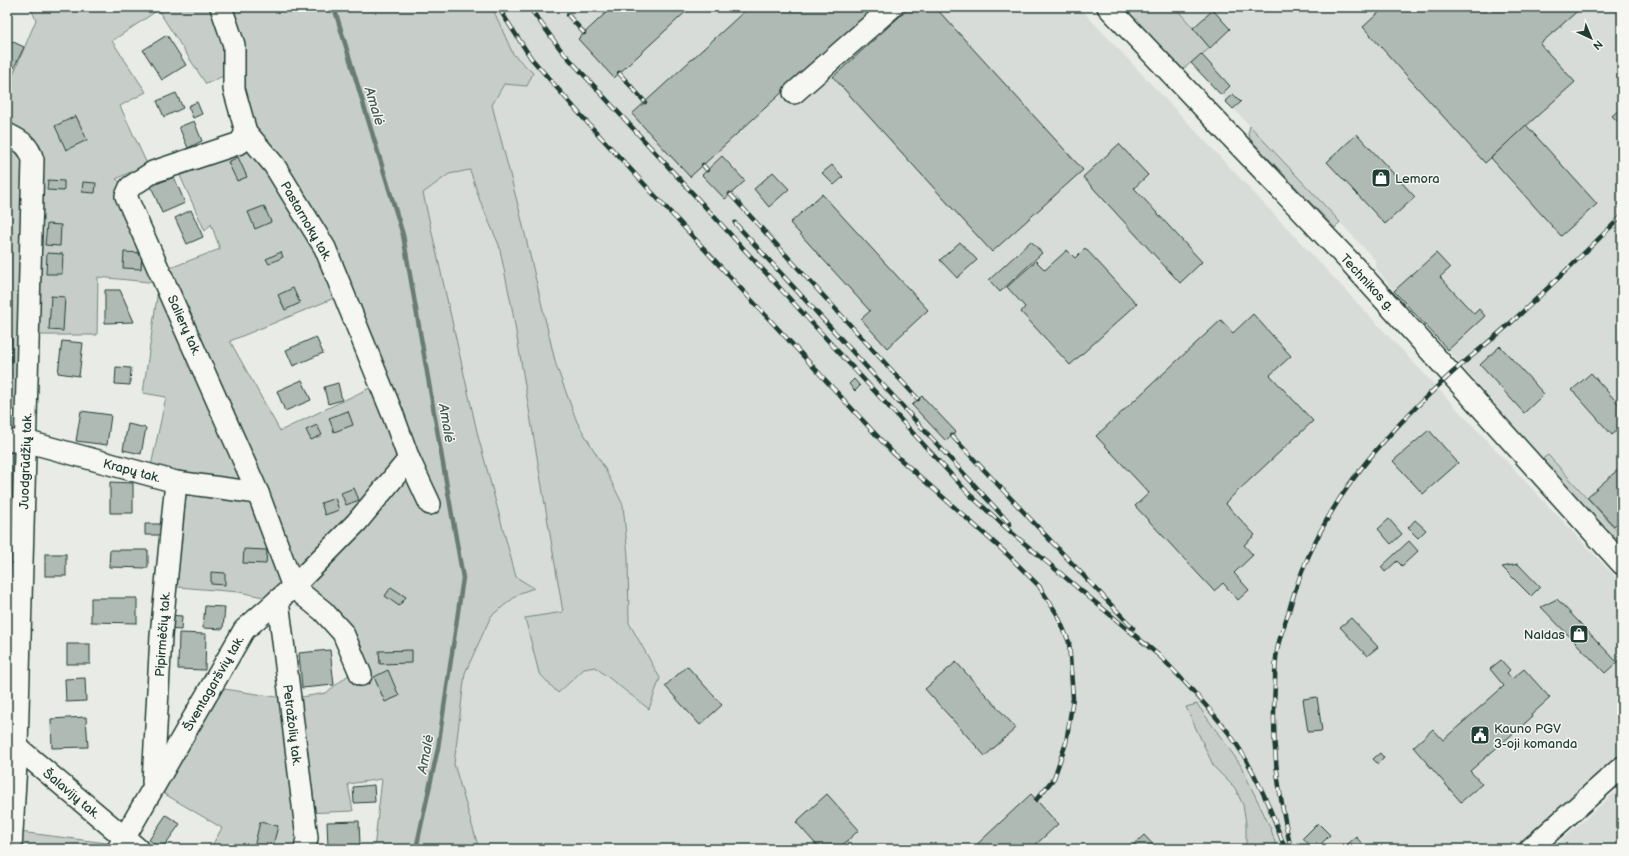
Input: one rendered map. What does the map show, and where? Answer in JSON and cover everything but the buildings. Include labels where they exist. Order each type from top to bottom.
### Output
[{"type":"street","name":"Pastarnokų tak.","points":[[221,7],[234,46],[234,89],[246,132],[274,165],[325,248],[393,415],[409,459],[430,504]]},
{"type":"street","points":[[794,93],[892,7]]},
{"type":"street","name":"Technikos g.","points":[[1108,7],[1351,263],[1622,564]]},
{"type":"street","name":"Salierų tak.","points":[[246,132],[240,143],[148,175],[130,187],[126,196],[258,493],[285,594]]},
{"type":"street","name":"Juodgrūdžių tak.","points":[[7,134],[24,143],[31,150],[33,160],[16,441],[10,844]]},
{"type":"street","name":"Krapų tak.","points":[[16,441],[176,482],[258,493]]},
{"type":"street","name":"Šventagaršvių tak.","points":[[127,845],[153,787],[244,630],[285,594],[357,522],[409,459]]},
{"type":"street","name":"Pipirmėčių tak.","points":[[153,787],[161,636],[176,482]]},
{"type":"street","points":[[285,594],[322,611],[343,633],[361,675]]},
{"type":"street","name":"Petražolių tak.","points":[[285,594],[307,838],[305,849]]},
{"type":"street","name":"Šalavijų tak.","points":[[12,742],[127,845]]},
{"type":"street","points":[[1530,849],[1622,767]]},
{"type":"shaded area","points":[[30,7],[492,7],[513,54],[533,73],[527,86],[504,84],[492,105],[520,213],[556,365],[577,422],[604,467],[623,505],[628,556],[629,623],[660,678],[649,709],[595,667],[584,669],[558,693],[539,673],[525,618],[563,612],[512,308],[499,245],[480,201],[470,170],[449,174],[423,193],[478,436],[516,577],[534,588],[520,593],[491,616],[465,673],[454,764],[479,849],[374,849],[382,779],[348,784],[353,811],[304,813],[305,849],[210,849],[222,828],[153,787],[211,687],[290,699],[326,693],[357,668],[293,587],[278,600],[239,592],[166,586],[176,483],[149,475],[166,397],[143,393],[159,283],[98,277],[97,335],[29,335],[7,737],[7,89],[36,20]],"holes":[[[158,10],[206,84],[234,71],[254,141],[177,169],[205,231],[211,224],[220,249],[170,268],[137,195],[116,179],[147,164],[120,106],[146,92],[112,41]],[[344,294],[380,383],[280,431],[230,341]]]},
{"type":"shaded area","points":[[492,7],[1079,7],[1622,584],[1622,751],[1513,849],[1277,849],[1271,829],[1240,764],[1197,704],[1187,708],[1214,766],[1235,788],[1243,805],[1246,823],[1246,849],[479,849],[454,764],[465,673],[491,616],[520,593],[533,587],[516,577],[478,436],[423,193],[449,174],[470,169],[480,201],[499,245],[512,308],[563,612],[558,693],[584,669],[595,667],[649,709],[660,678],[629,623],[628,556],[623,505],[604,467],[577,422],[556,365],[520,213],[491,105],[504,84],[527,86],[533,73],[513,54]]},
{"type":"shaded area","points":[[1123,7],[1175,7],[1210,48],[1183,69]]},
{"type":"shaded area","points":[[1175,7],[1622,7],[1622,535],[1548,455],[1542,459],[1448,350],[1394,291],[1376,268],[1376,261],[1191,63],[1210,47]]},
{"type":"shaded area","points":[[1250,126],[1340,222],[1335,228],[1251,140],[1248,134]]},
{"type":"shaded area","points":[[1548,455],[1622,536],[1612,538],[1542,459]]},
{"type":"shaded area","points":[[1197,704],[1240,764],[1271,829],[1277,849],[1246,849],[1246,823],[1243,805],[1235,788],[1214,767],[1186,707]]},
{"type":"shaded area","points":[[1622,786],[1622,849],[1551,849]]},
{"type":"shaded area","points":[[12,831],[107,843],[125,838],[138,849],[11,849]]},
{"type":"waterway","name":"Amalė","points":[[334,7],[403,235],[463,578],[438,748],[416,849]]},
{"type":"railway","points":[[498,7],[531,58],[585,120],[892,452],[1007,554],[1039,586],[1057,614],[1069,642],[1073,698],[1066,743],[1054,778],[1036,800]]},
{"type":"railway","points":[[529,7],[561,50],[969,494],[1012,533],[1162,658]]},
{"type":"railway","points":[[568,15],[584,33]]},
{"type":"railway","points":[[619,73],[645,102]]},
{"type":"railway","points":[[703,165],[707,170]]},
{"type":"railway","points":[[730,194],[918,399]]},
{"type":"railway","points":[[1291,849],[1282,807],[1275,748],[1275,664],[1282,632],[1300,577],[1315,543],[1332,511],[1352,481],[1398,426],[1452,373],[1501,332],[1529,306],[1622,216]]},
{"type":"railway","points":[[735,223],[1010,524]]},
{"type":"railway","points":[[952,436],[1133,628]]},
{"type":"railway","points":[[1159,655],[1212,712],[1237,745],[1261,789],[1285,849]]},
{"type":"place","name":"Lemora","points":[[1381,178]]},
{"type":"place","name":"Naldas","points":[[1579,634]]},
{"type":"place","name":"Kauno PGV 3-oji komanda","points":[[1480,735]]}]
